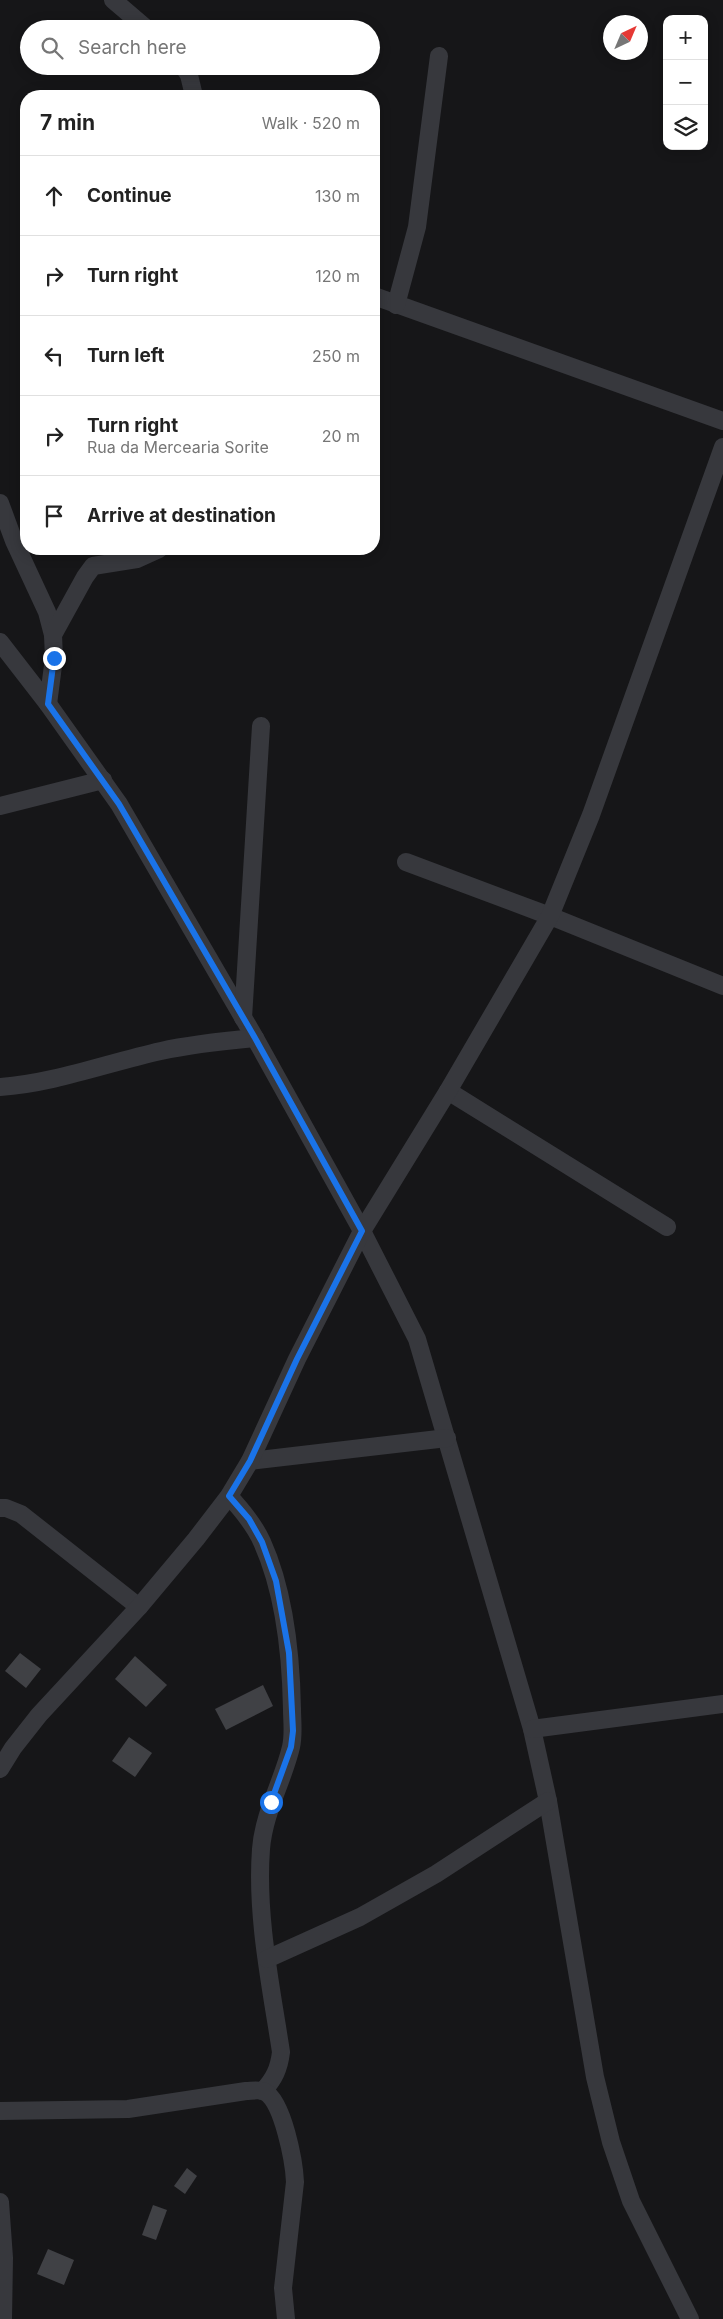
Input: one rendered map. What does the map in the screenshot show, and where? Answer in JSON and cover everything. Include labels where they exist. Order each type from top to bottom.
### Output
[{"type":"street","points":[[114,0],[137,20]]},
{"type":"street","points":[[396,305],[417,227],[439,56]]},
{"type":"street","points":[[189,75],[193,90]]},
{"type":"street","points":[[380,298],[723,421]]},
{"type":"street","points":[[0,1769],[13,1748],[39,1715],[139,1607],[229,1496],[250,1461],[297,1359],[362,1231],[448,1091],[550,916],[591,815],[723,446]]},
{"type":"street","points":[[0,503],[20,554]]},
{"type":"street","points":[[21,555],[47,612],[54,635],[54,658],[48,704]]},
{"type":"street","points":[[54,635],[84,577],[93,566],[137,559],[146,555]]},
{"type":"street","points":[[0,642],[103,780],[255,1038],[362,1231],[417,1339],[515,1666],[532,1729],[548,1800],[594,2077],[611,2142],[631,2201],[690,2319]]},
{"type":"street","points":[[243,1018],[261,726]]},
{"type":"street","points":[[0,806],[103,780]]},
{"type":"street","points":[[406,862],[550,916],[723,986]]},
{"type":"street","points":[[0,1087],[46,1081],[160,1051],[212,1042],[255,1038]]},
{"type":"street","points":[[448,1091],[667,1227]]},
{"type":"street","points":[[250,1461],[447,1438]]},
{"type":"street","points":[[229,1496],[249,1519],[262,1542],[276,1581],[289,1653],[293,1731],[291,1747],[271,1802],[261,1848],[261,1897],[267,1959],[281,2052],[279,2067],[273,2080],[263,2091]]},
{"type":"street","points":[[0,1508],[6,1508],[21,1514],[139,1607]]},
{"type":"street","points":[[532,1729],[723,1704]]},
{"type":"street","points":[[267,1959],[360,1917],[436,1874],[548,1800]]},
{"type":"street","points":[[0,2111],[128,2109],[246,2091],[263,2091],[274,2100],[294,2166],[295,2182],[283,2288],[286,2319]]},
{"type":"street","points":[[0,2202],[4,2266],[3,2319]]},
{"type":"building","points":[[20,1653],[41,1669],[26,1688],[5,1671]]},
{"type":"building","points":[[135,1656],[167,1685],[146,1707],[115,1679]]},
{"type":"building","points":[[263,1685],[273,1706],[226,1730],[215,1709]]},
{"type":"building","points":[[129,1737],[152,1753],[135,1777],[112,1761]]},
{"type":"building","points":[[187,2168],[197,2176],[185,2194],[174,2186]]},
{"type":"building","points":[[153,2205],[167,2210],[156,2240],[142,2235]]},
{"type":"building","points":[[48,2249],[74,2260],[64,2285],[37,2274]]},
{"type":"route","points":[[54,658],[48,704],[119,804],[255,1038],[362,1231],[297,1359],[250,1461],[229,1496],[249,1519],[262,1542],[276,1581],[289,1653],[293,1731],[291,1747],[271,1802]]}]
